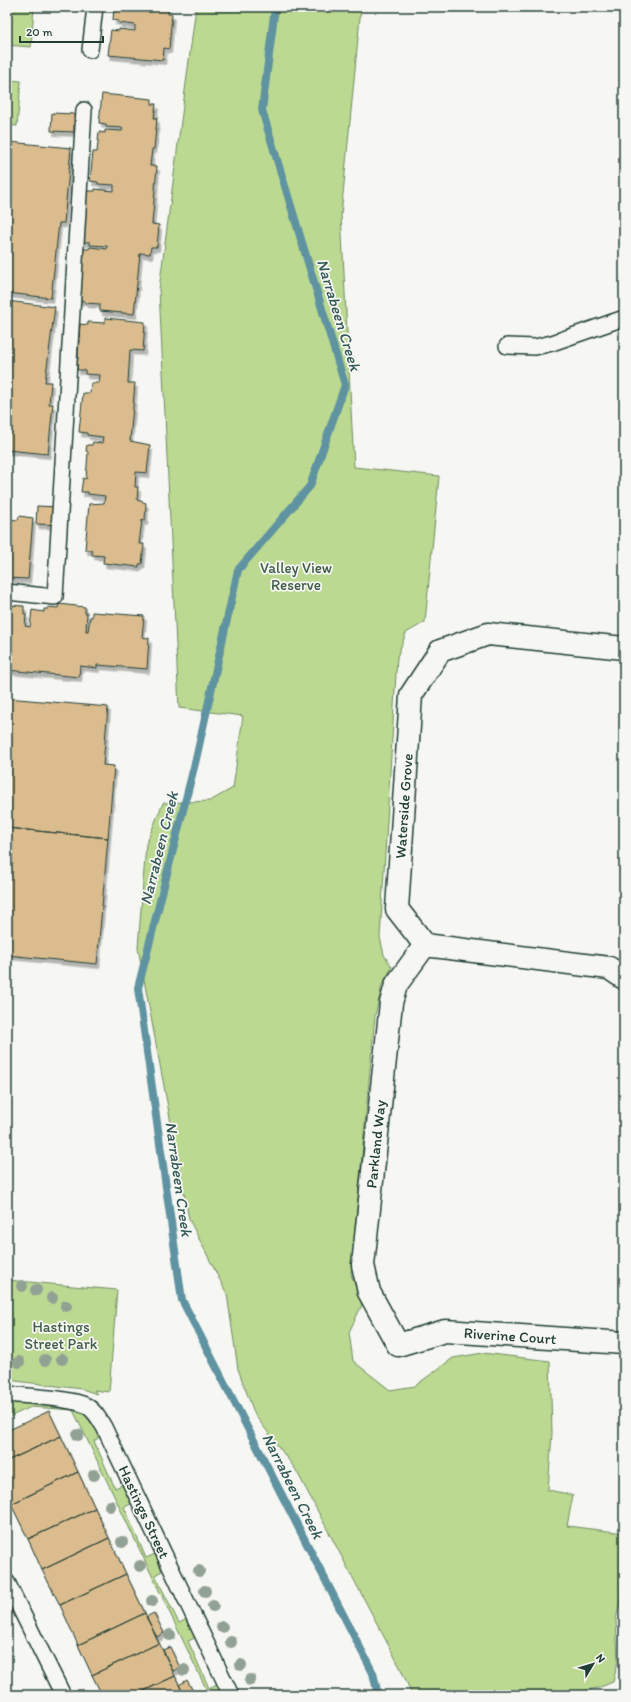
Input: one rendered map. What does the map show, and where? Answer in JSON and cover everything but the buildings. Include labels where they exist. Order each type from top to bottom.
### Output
[{"type":"street","name":"Waterside Grove","points":[[425,945],[397,909],[411,695],[440,651],[488,634],[624,648]]},
{"type":"street","points":[[425,945],[609,968],[624,978]]},
{"type":"street","name":"Parkland Way","points":[[398,1345],[369,1292],[363,1265],[391,1002],[396,985],[425,945]]},
{"type":"street","name":"Riverine Court","points":[[398,1345],[445,1331],[624,1343]]},
{"type":"lane","points":[[90,50],[94,7]]},
{"type":"lane","points":[[7,592],[55,597],[84,110]]},
{"type":"lane","points":[[507,346],[535,347],[552,343],[624,318]]},
{"type":"lane","name":"Hastings Street","points":[[7,1394],[67,1401],[86,1406],[97,1414],[231,1695]]},
{"type":"lane","points":[[7,1582],[63,1695]]},
{"type":"green space","points":[[7,7],[34,7],[31,47],[7,45]]},
{"type":"green space","name":"Valley View Reserve","points":[[196,7],[361,7],[341,215],[354,467],[439,476],[425,622],[406,633],[397,657],[380,937],[384,955],[392,967],[382,985],[375,1016],[351,1274],[362,1305],[349,1332],[353,1361],[390,1390],[415,1386],[453,1358],[483,1353],[550,1361],[552,1433],[548,1490],[573,1495],[567,1526],[624,1533],[624,1581],[616,1620],[618,1661],[613,1682],[598,1688],[571,1693],[571,1695],[412,1695],[401,1669],[296,1470],[255,1415],[238,1369],[227,1294],[189,1219],[138,948],[146,844],[163,803],[210,801],[233,788],[243,716],[179,708],[159,289]]},
{"type":"green space","points":[[7,80],[21,81],[17,126],[7,125]]},
{"type":"green space","name":"Hastings Street Park","points":[[7,1280],[117,1290],[109,1392],[94,1390],[97,1394],[82,1389],[7,1380]]},
{"type":"green space","points":[[7,1401],[81,1409],[90,1417],[100,1437],[94,1441],[115,1488],[122,1485],[131,1504],[124,1507],[146,1558],[155,1554],[162,1571],[155,1575],[179,1623],[187,1619],[195,1638],[188,1641],[209,1688],[217,1684],[222,1695],[209,1695],[73,1410],[31,1407],[7,1418]]},
{"type":"waterway","name":"Narrabeen Creek","points":[[275,7],[262,110],[345,385],[310,486],[238,570],[196,759],[138,988],[182,1300],[373,1673],[378,1695]]}]
